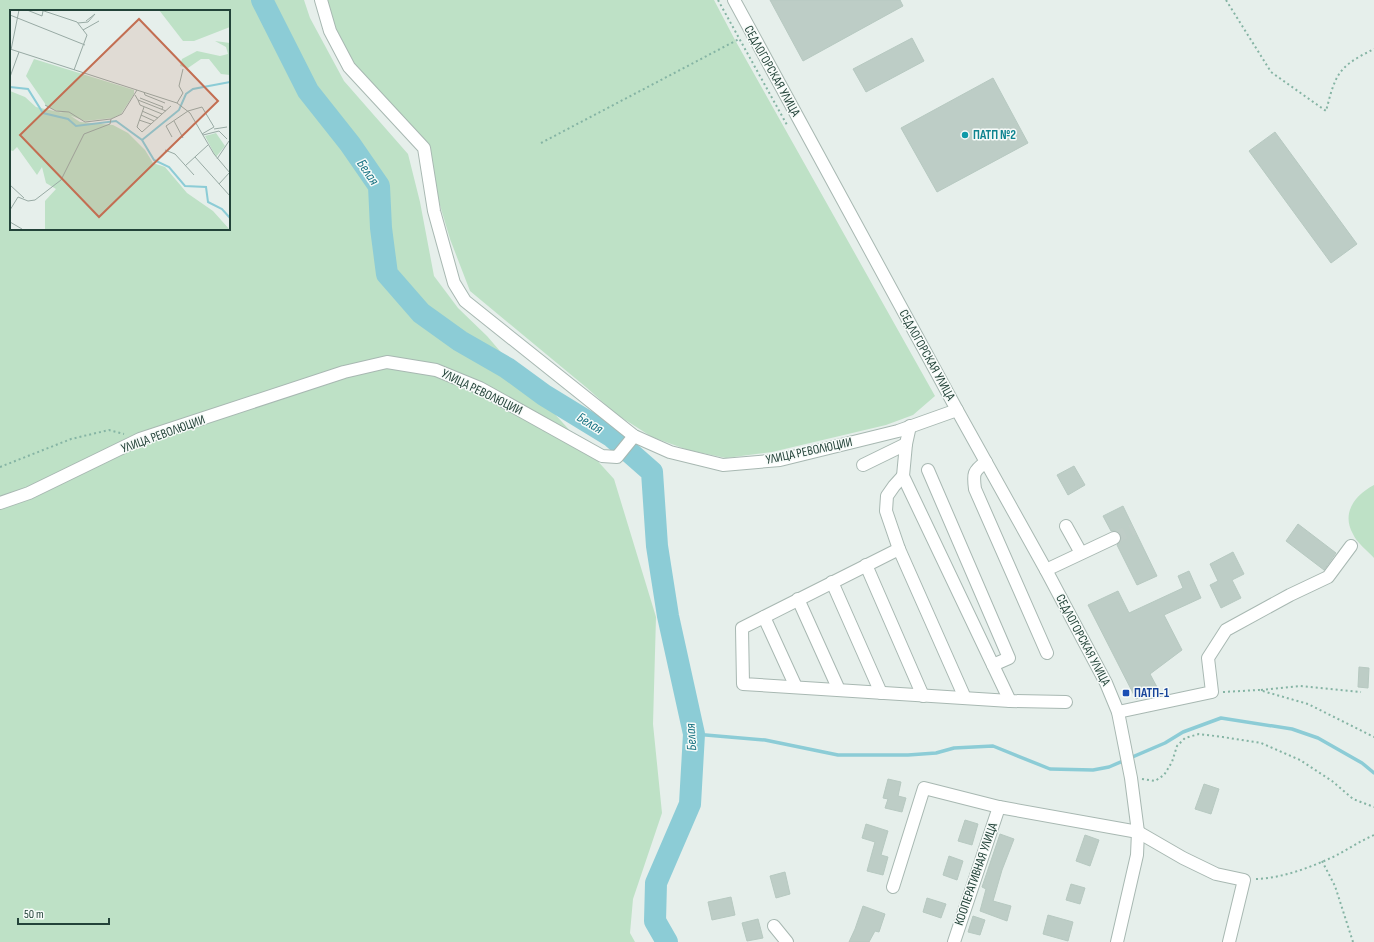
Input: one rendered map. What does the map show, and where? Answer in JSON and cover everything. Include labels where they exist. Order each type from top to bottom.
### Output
[{"type":"street","points":[[321,0],[330,31],[349,67],[424,148],[434,211],[454,283],[465,301],[634,436]]},
{"type":"street","name":"СЕДЛОГОРСКАЯ УЛИЦА","points":[[734,0],[957,410],[1046,570],[1106,683],[1118,712],[1131,778],[1138,832],[1137,855],[1117,942]]},
{"type":"street","name":"УЛИЦА РЕВОЛЮЦИИ","points":[[0,503],[28,494],[140,439],[344,372],[387,362],[436,370],[480,388],[602,456],[617,457],[634,436],[670,452],[723,465],[780,460],[898,431],[957,410]]},
{"type":"street","points":[[910,426],[906,444],[903,476],[1010,701]]},
{"type":"street","points":[[863,465],[906,444]]},
{"type":"street","points":[[986,462],[977,468],[973,476],[974,489],[1047,653]]},
{"type":"street","points":[[928,470],[1009,658],[992,665]]},
{"type":"street","points":[[903,476],[887,496],[886,511],[899,549],[965,698]]},
{"type":"street","points":[[1066,526],[1081,553]]},
{"type":"street","points":[[1046,570],[1114,538]]},
{"type":"street","points":[[1118,712],[1212,692],[1208,658],[1226,630],[1290,595],[1328,577],[1351,546]]},
{"type":"street","points":[[899,549],[742,628],[743,684],[1010,701],[1066,702]]},
{"type":"street","points":[[866,565],[923,696]]},
{"type":"street","points":[[832,582],[881,693]]},
{"type":"street","points":[[960,595],[978,587]]},
{"type":"street","points":[[798,599],[839,690]]},
{"type":"street","points":[[764,617],[796,688]]},
{"type":"street","name":"КООПЕРАТИВНАЯ УЛИЦА","points":[[893,887],[924,788],[999,807],[1138,832],[1183,858],[1216,874],[1244,880]]},
{"type":"street","name":"КООПЕРАТИВНАЯ УЛИЦА","points":[[954,942],[999,807]]},
{"type":"street","points":[[1229,942],[1244,880]]},
{"type":"street","points":[[774,926],[786,942]]},
{"type":"path","points":[[1226,0],[1271,72],[1326,111],[1336,80],[1344,68],[1374,49]]},
{"type":"path","points":[[541,143],[739,39]]},
{"type":"path","points":[[0,467],[71,439],[109,430],[140,439]]},
{"type":"path","points":[[1212,692],[1259,690],[1300,686],[1361,692]]},
{"type":"path","points":[[1259,690],[1308,704],[1374,737]]},
{"type":"path","points":[[1131,778],[1155,781],[1164,775],[1172,762],[1177,746],[1185,738],[1199,734],[1261,743],[1300,760],[1332,781],[1353,798],[1374,807]]},
{"type":"path","points":[[1244,880],[1267,878],[1294,872],[1333,857],[1374,835]]},
{"type":"path","points":[[1322,861],[1334,886],[1353,942]]},
{"type":"green space","points":[[0,0],[304,0],[310,18],[344,81],[408,154],[420,202],[434,276],[458,308],[487,336],[542,400],[614,479],[656,617],[653,724],[662,813],[633,899],[630,933],[635,942],[0,942]]},
{"type":"green space","points":[[327,0],[714,0],[935,396],[913,415],[886,425],[772,452],[726,458],[688,450],[652,437],[616,414],[470,291],[450,239],[434,185],[428,143],[362,76],[335,35]]},
{"type":"green space","points":[[1374,485],[1374,558],[1355,537],[1350,526],[1349,512],[1356,499]]},
{"type":"building","points":[[770,0],[900,0],[903,6],[803,61]]},
{"type":"building","points":[[912,38],[924,61],[866,92],[853,69]]},
{"type":"building","name":"ПАТП №2","points":[[993,78],[1028,143],[937,192],[901,128]]},
{"type":"building","points":[[1275,132],[1357,244],[1331,263],[1249,151]]},
{"type":"building","points":[[1074,466],[1085,485],[1068,495],[1057,475]]},
{"type":"building","points":[[1123,506],[1157,576],[1137,585],[1117,545],[1121,539],[1121,534],[1111,531],[1103,516]]},
{"type":"building","points":[[1298,524],[1336,553],[1324,570],[1286,541]]},
{"type":"building","points":[[1233,552],[1244,574],[1232,580],[1241,598],[1221,608],[1210,585],[1218,581],[1210,564]]},
{"type":"building","points":[[1189,571],[1201,598],[1164,615],[1182,650],[1150,674],[1158,689],[1136,699],[1088,605],[1118,591],[1129,613],[1183,588],[1178,576]]},
{"type":"building","points":[[1359,667],[1369,668],[1368,688],[1358,687]]},
{"type":"building","points":[[888,779],[901,782],[898,796],[906,798],[902,812],[885,808],[888,799],[883,798]]},
{"type":"building","points":[[1204,784],[1219,789],[1211,814],[1195,809]]},
{"type":"building","points":[[965,820],[978,824],[972,845],[958,841]]},
{"type":"building","points":[[866,824],[888,831],[881,855],[888,857],[883,875],[867,871],[875,842],[862,838]]},
{"type":"building","points":[[1000,834],[1014,839],[1002,870],[993,901],[1011,906],[1007,921],[980,911],[986,889],[982,887]]},
{"type":"building","points":[[1085,835],[1099,840],[1090,866],[1076,861]]},
{"type":"building","points":[[949,856],[963,861],[957,880],[943,875]]},
{"type":"building","points":[[785,872],[790,894],[776,898],[770,876]]},
{"type":"building","points":[[1071,884],[1085,888],[1080,904],[1066,900]]},
{"type":"building","points":[[731,897],[735,915],[712,920],[708,902]]},
{"type":"building","points":[[927,898],[946,904],[941,918],[923,912]]},
{"type":"building","points":[[863,906],[885,914],[879,932],[875,931],[869,942],[849,942],[855,929]]},
{"type":"building","points":[[1048,915],[1073,922],[1068,941],[1043,934]]},
{"type":"building","points":[[973,916],[985,920],[980,935],[968,932]]},
{"type":"building","points":[[758,919],[763,938],[747,941],[742,923]]},
{"type":"waterway","name":"Белая","points":[[262,0],[308,91],[350,144],[379,186],[381,228],[387,274],[421,313],[460,341],[507,368],[544,395],[611,436],[652,472],[657,546],[668,616],[694,734],[690,804],[656,883],[655,921],[667,942]]},
{"type":"waterway","points":[[694,734],[765,740],[838,755],[908,755],[936,753],[954,748],[993,746],[1050,769],[1093,770],[1109,767],[1165,743],[1183,732],[1221,718],[1292,729],[1318,738],[1362,763],[1374,773]]},
{"type":"tunnel","points":[[1114,538],[1134,529]]},
{"type":"place","name":"ПАТП №2","points":[[965,135]]},
{"type":"place","name":"ПАТП-1","points":[[1126,693]]}]
